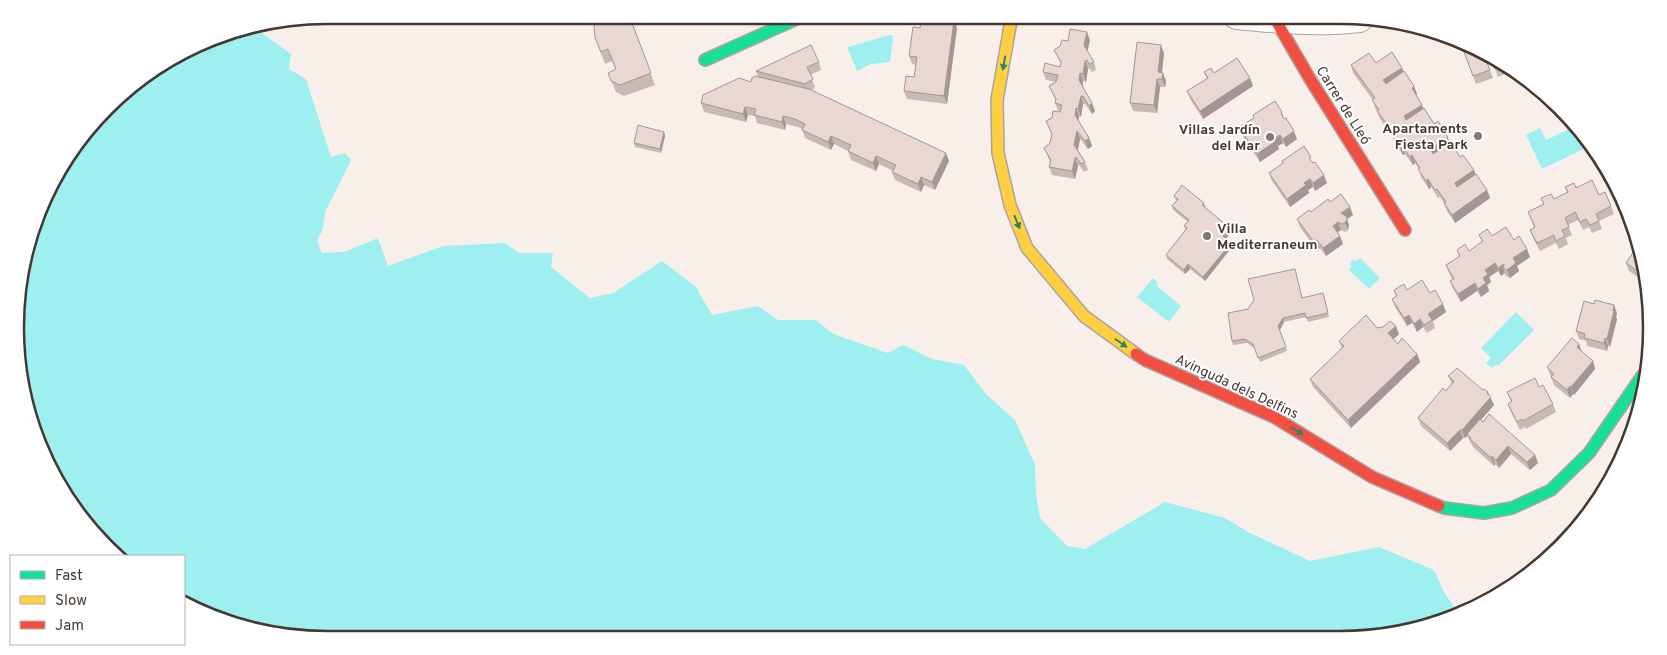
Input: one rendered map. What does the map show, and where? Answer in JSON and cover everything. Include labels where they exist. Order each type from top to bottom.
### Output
[{"type":"street","points":[[705,60],[785,24]]},
{"type":"street","name":"Avinguda dels Delfins","points":[[1010,24],[997,100],[998,153],[1010,204],[1027,248],[1084,316],[1145,360],[1274,417],[1372,477],[1444,508],[1484,513],[1512,508],[1550,490],[1589,452],[1638,382]]},
{"type":"street","name":"Carrer de Lleó","points":[[1279,24],[1310,79],[1405,230]]},
{"type":"water","points":[[260,32],[291,54],[289,69],[306,79],[331,157],[345,153],[351,160],[325,212],[323,229],[317,241],[322,253],[344,252],[378,238],[388,266],[443,246],[505,243],[519,253],[553,253],[551,267],[590,298],[613,293],[662,261],[696,287],[712,315],[758,306],[778,320],[816,320],[833,334],[888,353],[903,345],[932,359],[964,365],[986,394],[1015,420],[1035,465],[1036,494],[1040,518],[1067,546],[1085,549],[1165,502],[1225,518],[1248,532],[1310,561],[1379,547],[1434,570],[1444,592],[1455,608],[1418,621],[1359,631],[308,631],[249,621],[211,608],[185,596],[185,555],[126,555],[99,528],[64,479],[40,425],[26,367],[24,308],[34,249],[47,211],[64,176],[99,127],[127,99],[159,75],[193,55],[230,40]]},
{"type":"water","points":[[892,35],[893,39],[890,62],[871,64],[857,71],[848,47]]},
{"type":"water","points":[[1540,128],[1546,140],[1570,129],[1584,149],[1542,169],[1526,135]]},
{"type":"water","points":[[1360,258],[1380,278],[1369,289],[1349,270],[1352,260],[1357,261]]},
{"type":"water","points":[[1153,278],[1157,282],[1157,286],[1181,306],[1169,322],[1137,297]]},
{"type":"water","points":[[1516,312],[1534,330],[1498,366],[1497,364],[1492,368],[1486,363],[1491,358],[1481,348]]},
{"type":"building","points":[[632,24],[651,73],[620,85],[611,81],[608,73],[616,69],[608,49],[601,52],[595,38],[594,25]]},
{"type":"building","points":[[921,24],[953,24],[944,96],[904,91],[906,76],[914,77],[917,57],[909,56],[913,27],[920,28]]},
{"type":"building","points":[[1070,29],[1087,32],[1084,45],[1094,62],[1089,64],[1087,60],[1085,61],[1083,74],[1080,73],[1079,80],[1092,103],[1089,106],[1083,96],[1081,96],[1078,109],[1076,108],[1075,115],[1089,138],[1085,141],[1077,131],[1074,145],[1085,162],[1081,164],[1076,157],[1072,171],[1049,167],[1051,160],[1044,148],[1050,143],[1052,134],[1046,121],[1052,118],[1053,111],[1060,112],[1062,105],[1055,103],[1056,99],[1049,86],[1056,82],[1058,75],[1043,72],[1045,63],[1060,67],[1061,62],[1054,50],[1060,46],[1062,40],[1068,41]]},
{"type":"building","points":[[1137,42],[1161,45],[1158,72],[1163,73],[1162,79],[1157,79],[1154,105],[1130,103]]},
{"type":"building","points":[[811,45],[819,62],[807,67],[813,79],[805,84],[756,71]]},
{"type":"building","points":[[1463,50],[1487,62],[1490,70],[1473,76]]},
{"type":"building","points":[[1392,52],[1402,68],[1383,80],[1386,84],[1404,71],[1414,86],[1412,88],[1422,105],[1404,116],[1406,120],[1424,108],[1434,124],[1438,121],[1448,138],[1430,149],[1433,154],[1451,142],[1460,157],[1463,155],[1474,170],[1455,183],[1457,187],[1476,174],[1487,190],[1452,215],[1437,189],[1435,190],[1428,179],[1426,181],[1418,169],[1420,168],[1412,155],[1410,157],[1402,145],[1400,147],[1392,136],[1394,134],[1377,111],[1379,110],[1372,100],[1375,98],[1351,65],[1369,53],[1376,63]]},
{"type":"building","points":[[1237,58],[1250,78],[1200,111],[1187,91],[1208,78],[1204,72],[1211,68],[1214,73]]},
{"type":"building","points":[[755,76],[809,89],[946,153],[932,182],[921,177],[918,184],[892,172],[896,165],[876,156],[873,163],[848,151],[851,145],[831,136],[828,142],[802,130],[805,124],[795,119],[783,116],[782,122],[754,115],[756,109],[745,107],[743,114],[701,103],[703,95],[739,78],[751,82]]},
{"type":"building","name":"Villas Jardín del Mar","points":[[1275,101],[1284,119],[1286,118],[1294,131],[1283,139],[1280,135],[1274,139],[1276,141],[1257,154],[1239,127],[1254,118],[1253,115]]},
{"type":"building","points":[[638,125],[664,132],[660,149],[634,143]]},
{"type":"building","points":[[1304,146],[1311,157],[1309,158],[1313,163],[1315,162],[1324,175],[1313,183],[1310,179],[1304,183],[1306,185],[1287,199],[1269,173],[1283,163],[1282,161]]},
{"type":"building","points":[[1592,180],[1599,195],[1605,192],[1611,206],[1596,214],[1599,221],[1590,225],[1586,219],[1580,222],[1575,212],[1565,218],[1569,227],[1562,230],[1565,236],[1556,241],[1554,235],[1537,243],[1530,230],[1535,227],[1528,212],[1544,204],[1541,198],[1551,194],[1554,199],[1568,192],[1565,187],[1574,183],[1576,188]]},
{"type":"building","name":"Villa Mediterraneum","points":[[1182,185],[1204,203],[1202,205],[1230,228],[1223,236],[1231,243],[1203,277],[1188,264],[1184,270],[1166,255],[1187,228],[1184,226],[1189,220],[1172,206],[1178,199],[1174,196]]},
{"type":"building","points":[[1341,194],[1350,207],[1341,213],[1347,217],[1346,222],[1342,224],[1338,222],[1333,226],[1340,236],[1323,248],[1317,240],[1314,242],[1297,219],[1309,210],[1311,212],[1328,199],[1330,202]]},
{"type":"building","points":[[1506,227],[1514,240],[1519,236],[1527,249],[1513,258],[1516,263],[1507,270],[1503,268],[1504,264],[1498,268],[1495,263],[1485,270],[1488,274],[1483,278],[1486,283],[1478,289],[1475,283],[1458,294],[1450,281],[1454,279],[1446,265],[1460,256],[1457,250],[1465,244],[1469,251],[1483,241],[1479,235],[1487,229],[1492,236]]},
{"type":"building","points":[[1634,252],[1638,271],[1626,263]]},
{"type":"building","points":[[1295,269],[1302,298],[1323,293],[1328,313],[1306,318],[1305,313],[1283,318],[1278,326],[1286,347],[1258,358],[1253,344],[1245,339],[1232,341],[1228,313],[1248,309],[1254,300],[1248,279]]},
{"type":"building","points":[[1422,280],[1430,293],[1435,290],[1443,304],[1428,314],[1432,320],[1424,325],[1420,319],[1414,324],[1409,315],[1404,318],[1392,299],[1397,296],[1394,290],[1404,284],[1407,290]]},
{"type":"building","points":[[1595,300],[1614,305],[1607,339],[1605,338],[1604,343],[1584,338],[1585,334],[1576,331],[1584,301],[1594,304]]},
{"type":"building","points":[[1366,315],[1377,328],[1383,327],[1390,321],[1396,326],[1388,333],[1398,344],[1402,338],[1417,354],[1348,420],[1310,379],[1344,346],[1339,341]]},
{"type":"building","points":[[1572,338],[1579,344],[1577,347],[1593,361],[1567,390],[1551,377],[1554,374],[1547,367]]},
{"type":"building","points":[[1457,368],[1488,392],[1491,397],[1462,430],[1447,443],[1418,418],[1443,388],[1446,391],[1454,381],[1448,376]]},
{"type":"building","points":[[1535,378],[1539,387],[1543,385],[1553,404],[1523,421],[1522,419],[1517,422],[1508,404],[1512,401],[1507,392]]},
{"type":"building","points":[[1489,414],[1535,455],[1527,462],[1508,446],[1496,460],[1492,456],[1491,458],[1467,434],[1480,419],[1483,422]]},
{"type":"traffic: fast","points":[[705,60],[785,24]]},
{"type":"traffic: fast","points":[[1439,506],[1484,513],[1512,508],[1551,490],[1589,453],[1638,382]]},
{"type":"traffic: slow","points":[[1010,24],[997,100],[998,153],[1010,205],[1027,248],[1084,316],[1136,354]]},
{"type":"traffic: jam","points":[[1278,24],[1310,79],[1405,230]]},
{"type":"traffic: jam","points":[[1136,354],[1145,360],[1274,417],[1372,477],[1439,506]]},
{"type":"place","name":"Apartaments Fiesta Park","points":[[1478,136]]},
{"type":"place","name":"Villas Jardín del Mar","points":[[1270,137]]},
{"type":"place","name":"Villa Mediterraneum","points":[[1207,236]]}]
